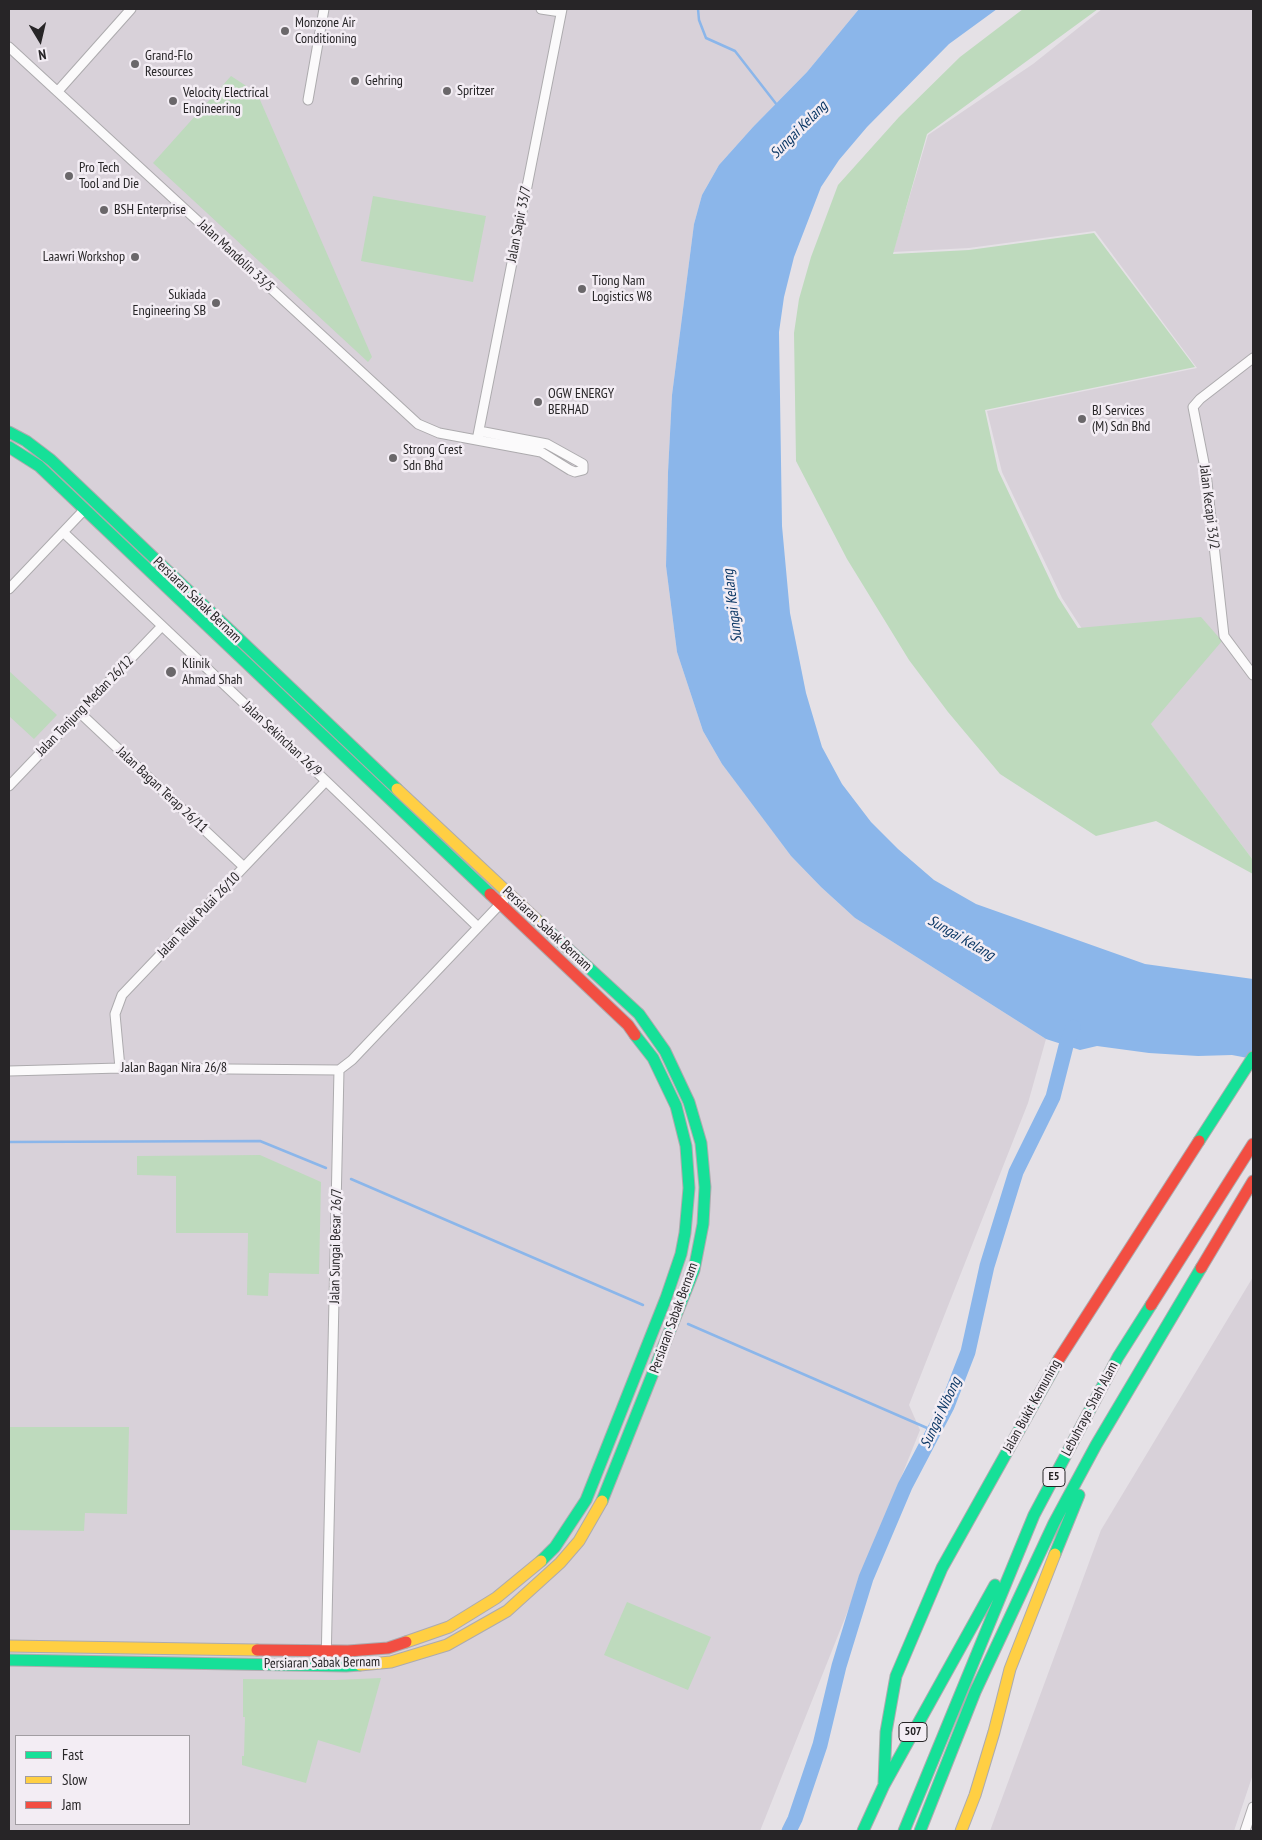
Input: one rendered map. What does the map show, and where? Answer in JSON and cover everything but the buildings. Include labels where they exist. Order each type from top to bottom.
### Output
[{"type":"main road","name":"Persiaran Sabak Bernam","points":[[9,432],[26,441],[51,460],[510,895],[639,1014],[665,1051],[689,1102],[701,1143],[705,1187],[702,1224],[694,1270],[606,1494],[579,1541],[560,1563],[507,1611],[448,1644],[391,1662],[326,1666],[9,1660]]},
{"type":"main road","name":"Persiaran Sabak Bernam","points":[[9,447],[39,466],[499,905],[628,1025],[653,1058],[676,1106],[686,1146],[689,1188],[685,1233],[678,1262],[666,1298],[586,1500],[556,1547],[496,1598],[449,1628],[388,1648],[327,1651],[9,1646]]},
{"type":"main road","name":"Jalan Bukit Kemuning","points":[[884,1786],[886,1732],[896,1676],[942,1568],[1059,1359],[1253,1057]]},
{"type":"main road","name":"Lebuhraya Shah Alam","points":[[904,1831],[1034,1515],[1118,1358],[1252,1145]]},
{"type":"main road","name":"Lebuhraya Shah Alam","points":[[920,1831],[975,1692],[1054,1523],[1096,1445],[1253,1181]]},
{"type":"main road","points":[[961,1831],[975,1795],[1010,1669],[1069,1521],[1096,1445]]},
{"type":"main road","name":"507","points":[[863,1831],[884,1786],[1034,1515]]},
{"type":"main road","points":[[496,1598],[507,1611]]},
{"type":"street","points":[[58,91],[131,9]]},
{"type":"street","points":[[308,100],[324,9]]},
{"type":"street","points":[[541,9],[561,10]]},
{"type":"street","name":"Jalan Sapir 33/7","points":[[478,435],[561,10]]},
{"type":"street","name":"Jalan Mandolin 33/5","points":[[9,47],[418,424],[439,433],[478,435]]},
{"type":"street","name":"Jalan Kecapi 33/2","points":[[1253,358],[1200,399],[1193,407],[1206,473],[1224,636],[1253,675]]},
{"type":"street","points":[[478,435],[547,444],[583,464],[583,470],[575,472],[542,452],[478,435]]},
{"type":"street","points":[[9,588],[85,510]]},
{"type":"street","name":"Jalan Sekinchan 26/9","points":[[63,532],[478,927]]},
{"type":"street","name":"Jalan Tanjung Medan 26/12","points":[[9,786],[162,626]]},
{"type":"street","name":"Jalan Bagan Terap 26/11","points":[[80,712],[244,867]]},
{"type":"street","name":"Jalan Teluk Pulai 26/10","points":[[120,1068],[115,1014],[122,995],[326,781]]},
{"type":"street","points":[[339,1070],[352,1060],[510,895]]},
{"type":"street","name":"Jalan Bagan Nira 26/8","points":[[9,1070],[120,1068],[339,1070]]},
{"type":"street","name":"Jalan Sungai Besar 26/7","points":[[326,1666],[339,1070]]},
{"type":"street","points":[[1245,1831],[1253,1807]]},
{"type":"shaded area","points":[[9,9],[859,9],[807,72],[719,165],[702,195],[694,224],[672,395],[666,566],[677,652],[703,731],[722,764],[791,856],[855,918],[1046,1039],[1028,1103],[909,1405],[920,1430],[760,1831],[9,1831]]},
{"type":"shaded area","points":[[1102,9],[1253,9],[1253,860],[1099,655],[1062,598],[1002,472],[987,411],[1197,368],[1095,231],[969,248],[893,252],[928,135],[1033,64]]},
{"type":"shaded area","points":[[1253,1277],[1253,1774],[1234,1831],[990,1831],[1101,1530]]},
{"type":"green space","points":[[1023,9],[1098,9],[927,134],[893,254],[969,250],[1094,233],[1195,367],[985,410],[998,470],[1058,597],[1078,628],[1201,617],[1222,641],[1151,724],[1253,860],[1253,874],[1156,821],[1096,836],[1000,774],[948,712],[909,660],[847,559],[796,461],[794,333],[799,299],[811,257],[838,185],[899,117],[960,57]]},
{"type":"green space","points":[[231,76],[257,93],[372,357],[368,362],[153,163]]},
{"type":"green space","points":[[373,196],[486,216],[473,282],[361,261]]},
{"type":"green space","points":[[9,671],[57,715],[34,739],[9,716]]},
{"type":"green space","points":[[260,1155],[321,1182],[319,1274],[269,1273],[268,1296],[247,1295],[248,1233],[176,1233],[176,1176],[137,1175],[137,1156]]},
{"type":"green space","points":[[9,1427],[129,1427],[127,1514],[85,1513],[84,1531],[9,1530]]},
{"type":"green space","points":[[627,1602],[711,1637],[688,1690],[604,1655]]},
{"type":"green space","points":[[381,1678],[360,1753],[318,1740],[306,1783],[242,1765],[245,1717],[243,1717],[243,1679],[335,1680]]},
{"type":"water","name":"Sungai Kelang","points":[[859,9],[997,9],[949,44],[867,127],[839,160],[821,187],[794,257],[784,297],[779,332],[782,526],[790,613],[806,693],[822,747],[842,784],[871,822],[898,849],[934,880],[976,904],[1145,964],[1253,979],[1253,1059],[1232,1055],[1198,1056],[1149,1053],[1097,1046],[1080,1050],[1046,1039],[855,918],[791,856],[722,764],[703,731],[677,652],[666,566],[672,395],[694,224],[702,195],[719,165],[807,72]]},
{"type":"waterway","points":[[698,9],[699,20],[706,38],[735,51],[777,105]]},
{"type":"waterway","name":"Sungai Nibong","points":[[789,1831],[795,1819],[820,1745],[839,1666],[866,1578],[905,1486],[947,1406],[968,1352],[987,1266],[1016,1172],[1053,1097],[1066,1046],[1073,1027]]},
{"type":"waterway","points":[[9,1142],[260,1141],[326,1168]]},
{"type":"waterway","points":[[351,1179],[643,1305]]},
{"type":"waterway","points":[[688,1324],[934,1431]]},
{"type":"traffic: fast","points":[[9,432],[26,441],[51,460],[397,789]]},
{"type":"traffic: fast","points":[[9,447],[39,466],[490,894]]},
{"type":"traffic: fast","points":[[537,920],[639,1014],[665,1051],[689,1102],[701,1143],[705,1187],[703,1224],[694,1270],[602,1501]]},
{"type":"traffic: fast","points":[[541,1561],[555,1547],[586,1500],[666,1298],[681,1254],[685,1233],[689,1188],[686,1146],[676,1106],[653,1058],[635,1035]]},
{"type":"traffic: fast","points":[[1199,1141],[1253,1057]]},
{"type":"traffic: fast","points":[[920,1831],[975,1692],[1054,1523],[1096,1445],[1201,1268]]},
{"type":"traffic: fast","points":[[904,1831],[1034,1515],[1118,1357],[1151,1305]]},
{"type":"traffic: fast","points":[[884,1783],[886,1732],[896,1676],[942,1568],[1059,1359]]},
{"type":"traffic: fast","points":[[1055,1554],[1079,1495]]},
{"type":"traffic: fast","points":[[863,1831],[884,1785],[995,1585]]},
{"type":"traffic: fast","points":[[9,1660],[360,1665]]},
{"type":"traffic: slow","points":[[397,789],[537,920]]},
{"type":"traffic: slow","points":[[360,1665],[391,1662],[447,1645],[507,1611],[560,1563],[579,1541],[602,1501]]},
{"type":"traffic: slow","points":[[961,1831],[975,1795],[1010,1669],[1055,1554]]},
{"type":"traffic: slow","points":[[406,1642],[449,1627],[496,1598],[541,1561]]},
{"type":"traffic: slow","points":[[9,1646],[257,1650]]},
{"type":"traffic: jam","points":[[490,894],[628,1025],[635,1035]]},
{"type":"traffic: jam","points":[[1059,1359],[1199,1141]]},
{"type":"traffic: jam","points":[[1151,1305],[1253,1144]]},
{"type":"traffic: jam","points":[[1201,1268],[1253,1181]]},
{"type":"traffic: jam","points":[[257,1650],[348,1651],[388,1648],[406,1642]]},
{"type":"place","name":"Monzone Air Conditioning","points":[[285,31]]},
{"type":"place","name":"Grand-Flo Resources","points":[[135,64]]},
{"type":"place","name":"Gehring","points":[[355,81]]},
{"type":"place","name":"Spritzer","points":[[447,91]]},
{"type":"place","name":"Velocity Electrical Engineering","points":[[173,101]]},
{"type":"place","name":"Pro Tech Tool and Die","points":[[69,176]]},
{"type":"place","name":"BSH Enterprise","points":[[104,210]]},
{"type":"place","name":"Laawri Workshop","points":[[135,257]]},
{"type":"place","name":"Tiong Nam Logistics W8","points":[[582,289]]},
{"type":"place","name":"Sukiada Engineering SB","points":[[216,303]]},
{"type":"place","name":"OGW ENERGY BERHAD","points":[[538,402]]},
{"type":"place","name":"BJ Services (M) Sdn Bhd","points":[[1082,419]]},
{"type":"place","name":"Strong Crest Sdn Bhd","points":[[393,458]]},
{"type":"place","name":"Klinik Ahmad Shah","points":[[171,672]]}]
